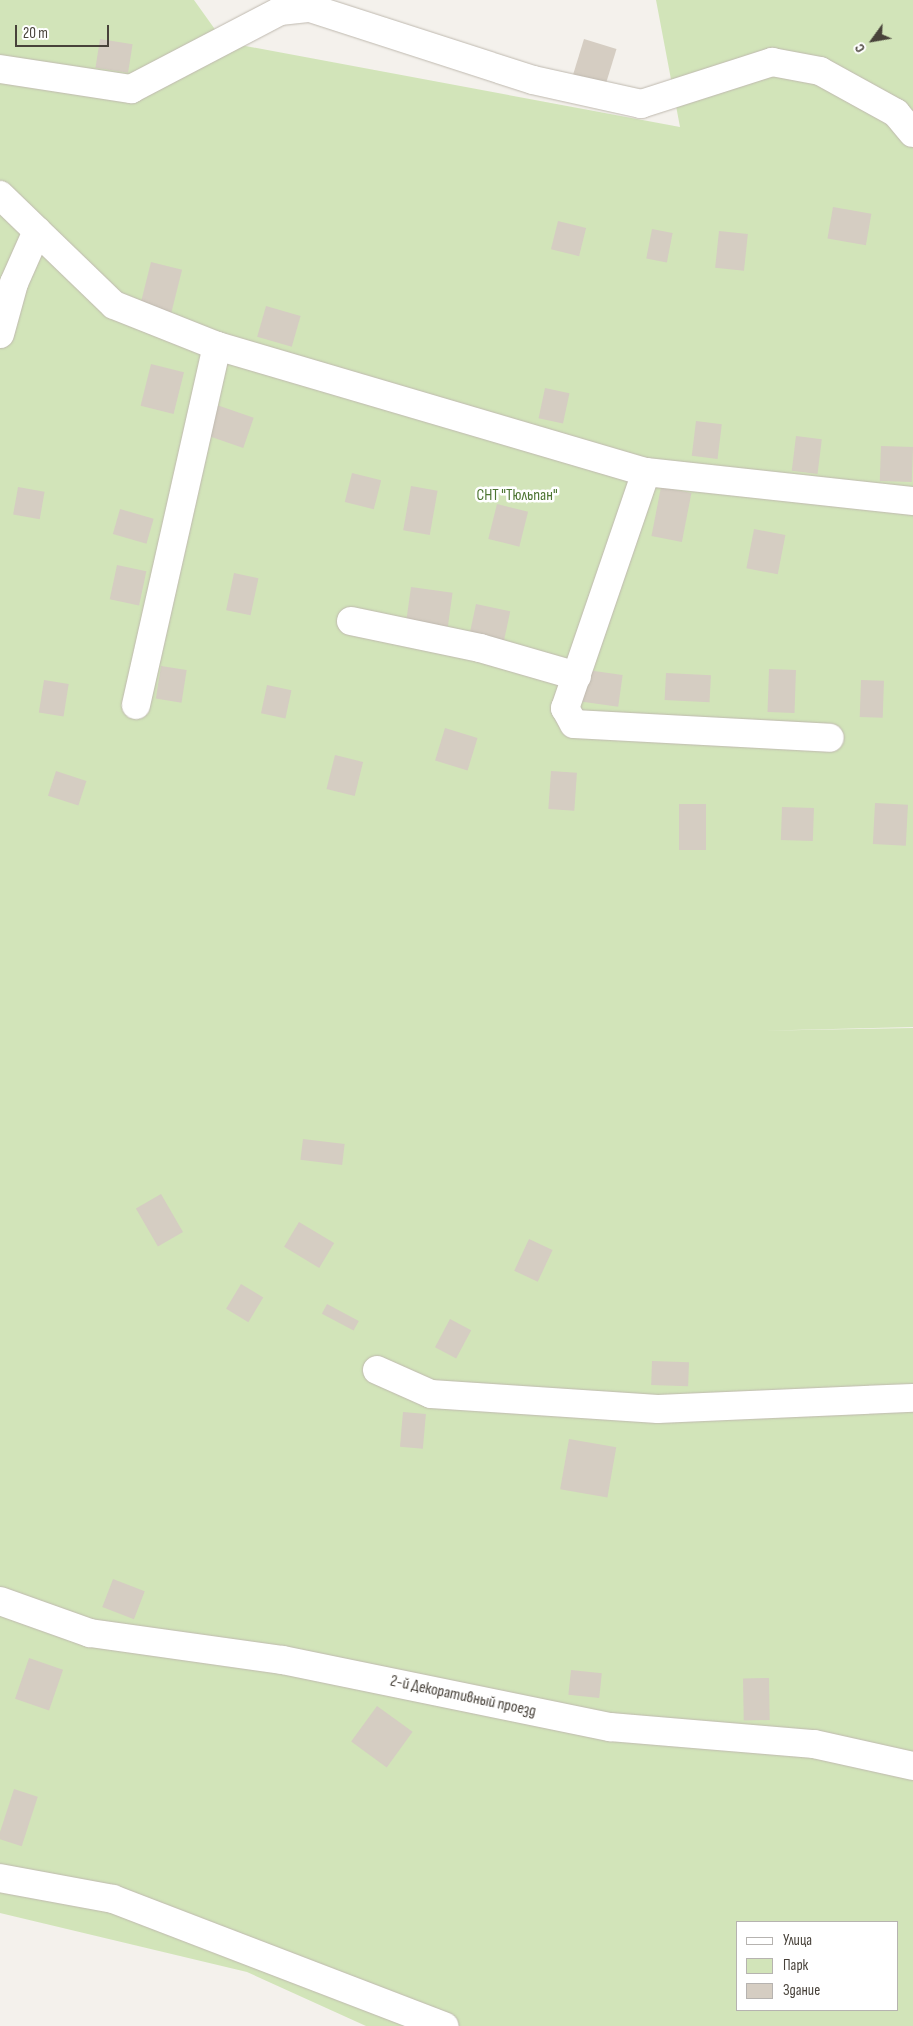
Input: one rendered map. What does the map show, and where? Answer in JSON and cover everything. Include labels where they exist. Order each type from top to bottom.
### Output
[{"type":"street","points":[[0,68],[131,89],[280,11],[310,8],[533,80],[642,104],[772,62],[820,71],[896,113],[913,133]]},
{"type":"street","points":[[2,200],[37,231],[114,306],[217,346],[646,472],[913,501]]},
{"type":"street","points":[[0,334],[14,283],[37,231]]},
{"type":"street","points":[[136,705],[217,346]]},
{"type":"street","points":[[646,472],[565,708],[574,724],[830,738]]},
{"type":"street","points":[[351,621],[480,648],[577,676]]},
{"type":"street","points":[[377,1370],[431,1394],[658,1409],[913,1398]]},
{"type":"street","name":"2-й Декоративный проезд","points":[[8,1605],[90,1633],[283,1660],[610,1727],[814,1744],[913,1766]]},
{"type":"street","points":[[0,1878],[113,1899],[444,2026]]},
{"type":"green space","name":"СНТ \"Тюльпан\"","points":[[0,0],[194,0],[224,42],[680,127],[656,0],[913,0],[913,1027],[754,1031],[913,1028],[913,2026],[366,2026],[247,1972],[0,1913]]},
{"type":"building","points":[[100,39],[133,44],[128,73],[95,68]]},
{"type":"building","points":[[584,39],[617,49],[605,85],[573,75]]},
{"type":"building","points":[[833,207],[871,214],[866,245],[827,239]]},
{"type":"building","points":[[558,221],[586,228],[579,256],[551,249]]},
{"type":"building","points":[[652,229],[673,233],[667,262],[646,258]]},
{"type":"building","points":[[719,231],[748,234],[744,271],[715,268]]},
{"type":"building","points":[[151,262],[182,270],[170,316],[139,309]]},
{"type":"building","points":[[266,306],[301,316],[292,347],[257,337]]},
{"type":"building","points":[[151,364],[184,372],[174,414],[141,406]]},
{"type":"building","points":[[545,388],[569,393],[563,424],[539,418]]},
{"type":"building","points":[[214,404],[254,418],[243,448],[204,434]]},
{"type":"building","points":[[696,421],[722,424],[718,459],[692,456]]},
{"type":"building","points":[[796,436],[822,439],[818,474],[792,471]]},
{"type":"building","points":[[881,446],[913,447],[912,482],[880,481]]},
{"type":"building","points":[[352,473],[381,480],[374,509],[345,502]]},
{"type":"building","points":[[411,486],[438,491],[430,535],[403,530]]},
{"type":"building","points":[[18,487],[45,492],[40,519],[13,515]]},
{"type":"building","points":[[661,487],[691,493],[682,542],[651,536]]},
{"type":"building","points":[[497,504],[528,512],[519,547],[488,539]]},
{"type":"building","points":[[120,509],[154,519],[146,544],[113,534]]},
{"type":"building","points":[[754,529],[785,535],[778,574],[746,568]]},
{"type":"building","points":[[117,565],[146,571],[139,605],[110,599]]},
{"type":"building","points":[[234,573],[258,578],[251,615],[226,610]]},
{"type":"building","points":[[411,587],[453,593],[448,627],[406,621]]},
{"type":"building","points":[[476,604],[510,611],[503,645],[469,637]]},
{"type":"building","points":[[161,666],[187,670],[182,703],[156,699]]},
{"type":"building","points":[[769,669],[796,670],[794,713],[767,712]]},
{"type":"building","points":[[587,670],[623,675],[618,707],[583,702]]},
{"type":"building","points":[[666,673],[711,675],[710,702],[665,700]]},
{"type":"building","points":[[44,680],[69,684],[64,717],[39,713]]},
{"type":"building","points":[[861,680],[884,681],[883,718],[860,717]]},
{"type":"building","points":[[267,685],[291,690],[285,719],[261,713]]},
{"type":"building","points":[[445,728],[478,738],[468,770],[435,761]]},
{"type":"building","points":[[335,755],[363,762],[355,796],[327,789]]},
{"type":"building","points":[[56,771],[86,781],[78,806],[48,796]]},
{"type":"building","points":[[551,771],[577,773],[574,811],[548,809]]},
{"type":"building","points":[[875,803],[908,805],[906,846],[873,844]]},
{"type":"building","points":[[679,804],[706,804],[706,850],[679,850]]},
{"type":"building","points":[[782,807],[814,808],[813,841],[781,840]]},
{"type":"building","points":[[303,1139],[345,1144],[342,1165],[300,1160]]},
{"type":"building","points":[[161,1194],[183,1232],[158,1247],[136,1208]]},
{"type":"building","points":[[299,1222],[334,1243],[319,1268],[284,1247]]},
{"type":"building","points":[[529,1239],[553,1250],[538,1282],[514,1271]]},
{"type":"building","points":[[241,1284],[263,1297],[248,1322],[226,1309]]},
{"type":"building","points":[[327,1304],[359,1321],[354,1331],[322,1314]]},
{"type":"building","points":[[450,1319],[471,1330],[456,1359],[435,1347]]},
{"type":"building","points":[[652,1361],[689,1362],[688,1386],[651,1385]]},
{"type":"building","points":[[403,1412],[426,1414],[423,1449],[400,1447]]},
{"type":"building","points":[[569,1439],[616,1447],[607,1498],[560,1489]]},
{"type":"building","points":[[113,1579],[145,1591],[134,1619],[102,1607]]},
{"type":"building","points":[[29,1658],[63,1670],[49,1710],[15,1699]]},
{"type":"building","points":[[571,1670],[602,1673],[599,1698],[568,1695]]},
{"type":"building","points":[[743,1678],[769,1678],[770,1720],[744,1720]]},
{"type":"building","points":[[377,1706],[413,1732],[387,1767],[351,1742]]},
{"type":"building","points":[[14,1789],[38,1797],[22,1846],[0,1839],[0,1832]]}]
